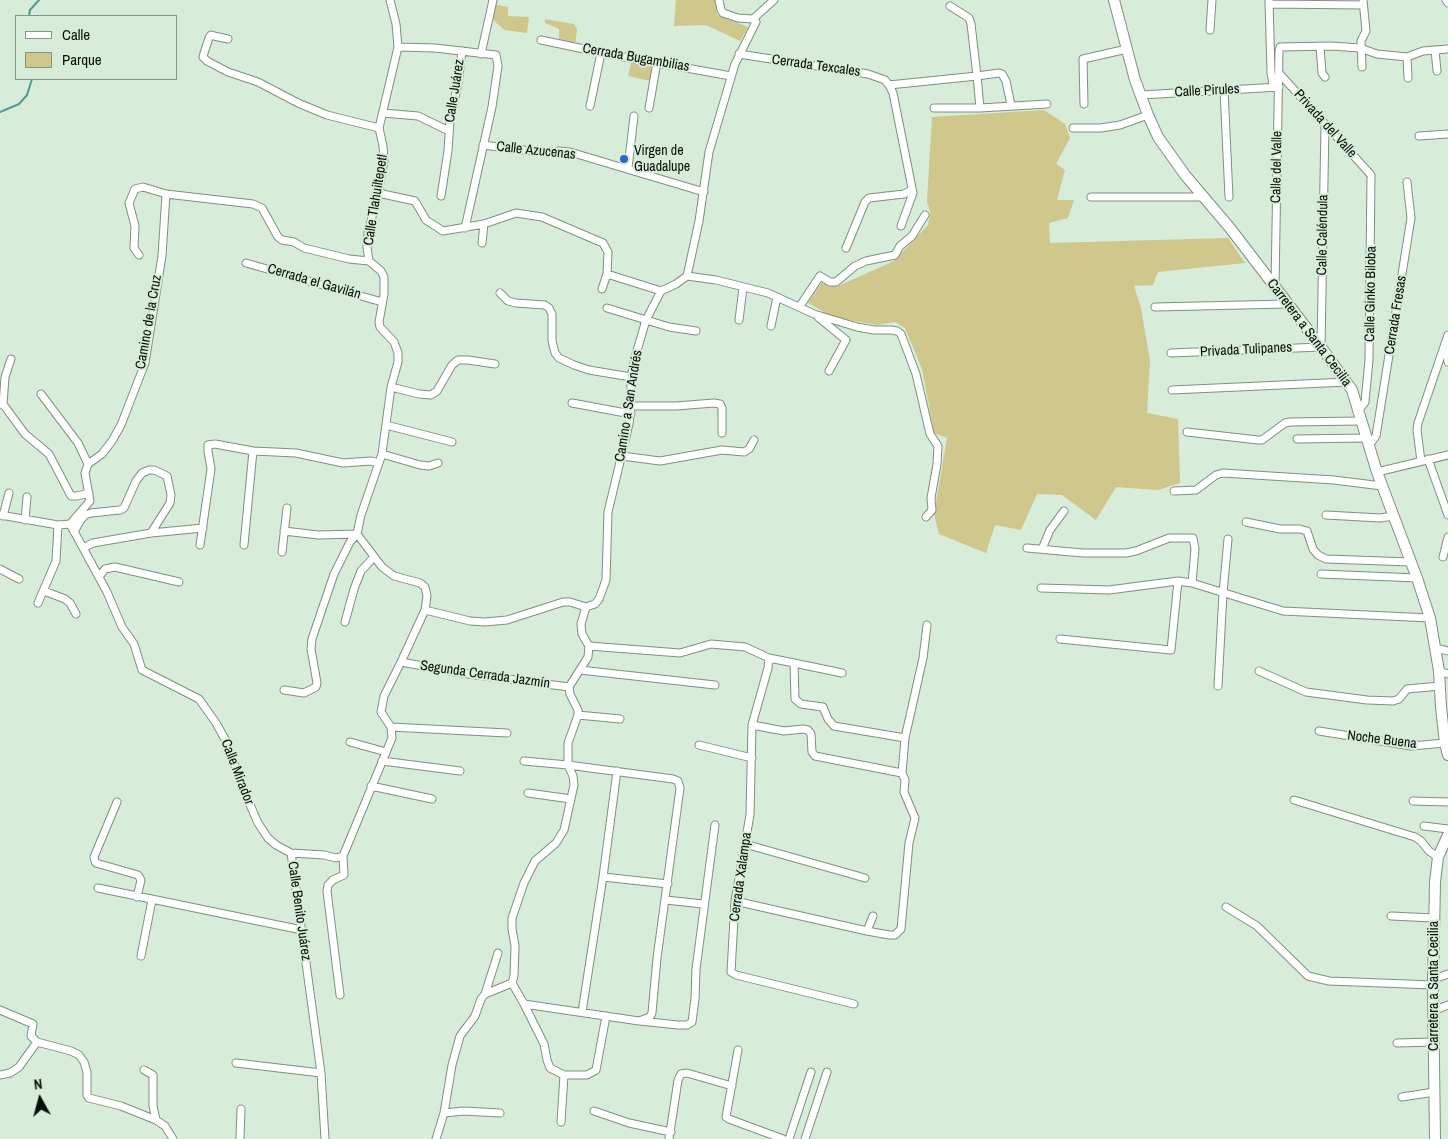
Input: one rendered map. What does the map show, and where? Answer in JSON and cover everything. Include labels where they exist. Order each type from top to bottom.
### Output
[{"type":"main road","name":"Carretera a Santa Cecilia","points":[[1114,0],[1141,95],[1158,138],[1185,175],[1275,287],[1352,390],[1377,472],[1418,578],[1430,618],[1436,648],[1444,672],[1440,686],[1445,744],[1448,755]]},
{"type":"main road","name":"Carretera a Santa Cecilia","points":[[1435,1139],[1434,918],[1442,852],[1448,835]]},
{"type":"street","name":"Calle Tlahuiltepetl","points":[[382,302],[384,277],[369,261],[367,247],[368,233],[384,161],[379,128],[398,46],[396,24],[390,0]]},
{"type":"street","points":[[481,54],[493,0]]},
{"type":"street","points":[[719,0],[720,10],[724,13],[738,18],[753,19],[774,0]]},
{"type":"street","points":[[1210,30],[1212,0]]},
{"type":"street","points":[[1276,87],[1270,72],[1269,2],[1363,2],[1366,31],[1360,48],[1362,67]]},
{"type":"street","points":[[950,6],[969,18],[971,24],[980,108]]},
{"type":"street","points":[[607,274],[661,291],[687,276],[704,192],[709,152],[739,54],[755,26],[756,22],[753,19]]},
{"type":"street","points":[[228,39],[214,36],[209,38],[204,52],[206,61],[228,72],[258,82],[298,103],[327,114],[379,128]]},
{"type":"street","name":"Cerrada Bugambilias","points":[[541,40],[601,53],[731,76]]},
{"type":"street","points":[[398,46],[496,55],[498,66],[492,107],[465,228]]},
{"type":"street","points":[[1325,77],[1322,72],[1320,46],[1360,48],[1382,55],[1407,57],[1423,51],[1448,49]]},
{"type":"street","name":"Calle del Valle","points":[[1275,287],[1276,87],[1279,73],[1279,50],[1280,47],[1320,46]]},
{"type":"street","points":[[1084,104],[1083,59],[1127,49]]},
{"type":"street","points":[[1435,50],[1437,71]]},
{"type":"street","name":"Calle Juárez","points":[[441,196],[450,120],[458,83],[462,51]]},
{"type":"street","points":[[590,106],[601,53]]},
{"type":"street","name":"Cerrada Texcales","points":[[739,54],[868,74],[884,80],[889,85]]},
{"type":"street","points":[[1407,57],[1408,78]]},
{"type":"street","points":[[649,108],[657,62]]},
{"type":"street","points":[[901,226],[911,203],[913,193],[893,93],[889,85],[998,73],[1002,74],[1006,81],[1011,106]]},
{"type":"street","name":"Privada del Valle","points":[[1279,73],[1371,175]]},
{"type":"street","name":"Calle Pirules","points":[[1141,95],[1276,87]]},
{"type":"street","points":[[1224,90],[1229,197]]},
{"type":"street","points":[[934,108],[980,108],[1047,104]]},
{"type":"street","name":"Calle Juárez","points":[[383,113],[418,116],[449,131]]},
{"type":"street","points":[[628,168],[634,116]]},
{"type":"street","points":[[1073,128],[1101,128],[1120,125],[1148,116]]},
{"type":"street","name":"Calle Caléndula","points":[[1321,347],[1325,124]]},
{"type":"street","points":[[1419,136],[1448,134]]},
{"type":"street","name":"Calle Azucenas","points":[[483,145],[547,153],[558,151],[570,152],[704,192]]},
{"type":"street","name":"Calle Ginko Biloba","points":[[1359,416],[1365,402],[1369,360],[1371,175]]},
{"type":"street","name":"Cerrada Fresas","points":[[1367,442],[1376,436],[1412,218],[1407,182]]},
{"type":"street","points":[[139,255],[134,248],[135,226],[129,203],[139,187],[166,194],[253,204],[262,208],[278,237],[282,240],[294,242],[304,248],[349,260],[369,261]]},
{"type":"street","points":[[846,248],[865,202],[869,198],[904,194],[912,190]]},
{"type":"street","points":[[378,193],[415,201],[426,220],[443,231],[484,224],[516,213],[551,221],[603,243],[608,252],[607,274],[602,289]]},
{"type":"street","name":"Camino de la Cruz","points":[[88,464],[102,454],[112,441],[121,425],[145,363],[162,256],[166,194]]},
{"type":"street","points":[[1091,197],[1204,197]]},
{"type":"street","points":[[800,306],[820,276],[830,282],[836,282],[855,266],[866,261],[895,255],[900,246],[912,236],[925,215]]},
{"type":"street","points":[[482,244],[484,224]]},
{"type":"street","name":"Cerrada el Gavilán","points":[[246,263],[382,302]]},
{"type":"street","points":[[687,276],[716,280],[743,288],[758,290],[800,306],[814,314],[846,340],[829,371]]},
{"type":"street","points":[[740,320],[743,288]]},
{"type":"street","name":"Camino a San Andrés","points":[[586,607],[595,604],[604,588],[608,512],[631,414],[632,377],[636,354],[646,320],[661,291]]},
{"type":"street","points":[[500,293],[508,301],[546,304],[550,308],[552,314],[552,342],[555,353],[559,358],[589,370],[632,377]]},
{"type":"street","points":[[771,326],[777,297]]},
{"type":"street","points":[[284,690],[304,693],[316,687],[317,683],[311,649],[312,639],[334,574],[350,542],[357,534],[361,515],[382,454],[391,387],[397,368],[398,353],[394,342],[380,327],[382,302]]},
{"type":"street","points":[[1155,307],[1287,304]]},
{"type":"street","points":[[607,308],[669,327],[696,331]]},
{"type":"street","points":[[814,314],[857,327],[897,331],[904,340],[916,374],[930,434],[938,446],[931,498],[932,510],[926,517]]},
{"type":"street","points":[[1448,335],[1418,423],[1425,460],[1446,499],[1448,515]]},
{"type":"street","points":[[1446,343],[1448,362]]},
{"type":"street","name":"Privada Tulipanes","points":[[1171,354],[1321,347]]},
{"type":"street","points":[[11,359],[5,377],[2,403],[25,434],[49,454],[72,496],[89,493]]},
{"type":"street","points":[[391,387],[419,394],[431,394],[437,391],[452,366],[458,360],[495,364]]},
{"type":"street","points":[[1172,390],[1347,382]]},
{"type":"street","points":[[9,493],[1,516],[58,525],[70,524],[90,501],[85,473],[88,464],[78,443],[41,394]]},
{"type":"street","points":[[572,403],[631,414]]},
{"type":"street","points":[[632,406],[720,404],[722,408],[722,433]]},
{"type":"street","points":[[1187,432],[1262,440],[1285,423],[1359,416]]},
{"type":"street","points":[[386,426],[452,442]]},
{"type":"street","points":[[1296,439],[1367,442]]},
{"type":"street","points":[[622,456],[660,461],[722,450],[744,452],[749,449],[754,440]]},
{"type":"street","points":[[200,545],[210,469],[208,445],[215,444],[253,451],[296,453],[343,463],[371,461],[379,463]]},
{"type":"street","points":[[244,545],[253,451]]},
{"type":"street","points":[[382,454],[420,466],[438,463]]},
{"type":"street","points":[[1377,472],[1448,455]]},
{"type":"street","points":[[74,532],[85,515],[124,508],[136,481],[142,473],[154,470],[167,476],[171,496],[170,503],[151,533]]},
{"type":"street","points":[[1174,490],[1196,490],[1216,474],[1223,473],[1334,480],[1382,486]]},
{"type":"street","points":[[25,520],[27,497]]},
{"type":"street","points":[[282,552],[288,508]]},
{"type":"street","points":[[1042,549],[1050,530],[1064,511]]},
{"type":"street","points":[[1326,515],[1380,518],[1394,516]]},
{"type":"street","points":[[1246,522],[1280,529],[1307,531],[1312,549],[1326,559],[1411,562]]},
{"type":"street","name":"Calle Mirador","points":[[70,524],[99,577],[122,627],[134,644],[142,670],[198,699],[216,723],[226,741],[244,791],[263,831],[276,845],[291,853]]},
{"type":"street","points":[[38,603],[56,561],[58,525]]},
{"type":"street","points":[[83,548],[93,543],[151,533],[203,528]]},
{"type":"street","points":[[284,532],[318,535],[357,534]]},
{"type":"street","points":[[340,995],[327,892],[328,885],[333,880],[344,875],[343,856],[392,738],[391,726],[383,717],[381,706],[388,685],[425,610],[427,596],[425,587],[420,583],[394,576],[382,567],[357,534]]},
{"type":"street","points":[[1443,557],[1448,537]]},
{"type":"street","points":[[1027,548],[1083,553],[1126,553],[1169,538],[1193,538],[1195,550],[1192,583]]},
{"type":"street","points":[[1218,686],[1222,593],[1228,539]]},
{"type":"street","points":[[345,622],[354,589],[362,571],[374,557]]},
{"type":"street","points":[[99,577],[105,569],[115,567],[178,582]]},
{"type":"street","points":[[0,569],[19,580]]},
{"type":"street","points":[[1321,574],[1418,578]]},
{"type":"street","points":[[1041,588],[1109,590],[1178,581],[1192,583],[1283,611],[1430,618]]},
{"type":"street","points":[[1060,639],[1171,650],[1178,581]]},
{"type":"street","points":[[44,590],[65,599],[70,603],[76,614]]},
{"type":"street","points":[[425,610],[470,622],[485,622],[507,620],[563,602],[586,607],[581,628],[588,646],[588,656],[569,687],[570,694],[578,710],[568,743],[568,764],[574,781],[571,799],[562,836],[535,861],[524,883],[512,918],[515,946],[512,983],[544,1044],[550,1068],[564,1075],[587,1075],[596,1070],[606,1016]]},
{"type":"street","points":[[735,901],[889,935],[895,935],[901,929],[909,843],[915,818],[904,792],[905,780],[902,773],[905,738],[923,658],[927,625]]},
{"type":"street","points":[[588,646],[680,653],[711,644],[745,647],[769,658],[842,673]]},
{"type":"street","points":[[1436,648],[1448,651]]},
{"type":"street","name":"Cerrada Xalampa","points":[[769,658],[752,725],[750,815],[735,901],[731,972],[736,975],[854,1004]]},
{"type":"street","name":"Segunda Cerrada Jazmín","points":[[401,662],[461,673],[569,687]]},
{"type":"street","points":[[794,663],[793,690],[794,699],[798,702],[823,707],[828,719],[834,726],[905,738]]},
{"type":"street","points":[[580,670],[715,684]]},
{"type":"street","points":[[1259,671],[1306,692],[1367,700],[1393,701],[1399,699],[1407,689],[1440,686]]},
{"type":"street","points":[[578,715],[620,719]]},
{"type":"street","points":[[752,725],[784,732],[808,730],[811,734],[812,752],[815,756],[902,773]]},
{"type":"street","points":[[391,726],[507,732]]},
{"type":"street","name":"Noche Buena","points":[[1319,731],[1411,746],[1445,744]]},
{"type":"street","points":[[350,742],[386,752]]},
{"type":"street","points":[[699,745],[752,758]]},
{"type":"street","points":[[382,761],[460,771]]},
{"type":"street","points":[[524,762],[568,764],[678,781],[680,788],[657,958],[652,1013],[650,1017],[639,1022]]},
{"type":"street","points":[[582,1012],[617,771]]},
{"type":"street","points":[[371,786],[432,799]]},
{"type":"street","points":[[528,793],[571,799]]},
{"type":"street","points":[[1294,800],[1415,837],[1429,851],[1442,852]]},
{"type":"street","points":[[1413,801],[1448,802]]},
{"type":"street","points":[[117,802],[94,857],[96,863],[138,875],[141,880],[137,896]]},
{"type":"street","points":[[524,1004],[639,1022],[678,1025],[692,1022],[703,904],[715,825]]},
{"type":"street","points":[[1424,826],[1448,829]]},
{"type":"street","points":[[746,844],[865,878]]},
{"type":"street","name":"Calle Benito Juárez","points":[[325,1139],[321,1073],[291,853],[336,858],[343,856]]},
{"type":"street","points":[[603,877],[668,884]]},
{"type":"street","points":[[98,888],[302,930]]},
{"type":"street","points":[[141,956],[152,900]]},
{"type":"street","points":[[666,900],[703,904]]},
{"type":"street","points":[[1226,907],[1257,926],[1308,976],[1329,981],[1433,982],[1448,974]]},
{"type":"street","points":[[867,931],[873,916]]},
{"type":"street","points":[[1391,916],[1434,918]]},
{"type":"street","points":[[436,1139],[444,1113],[452,1065],[460,1036],[475,1016],[481,999],[485,994],[498,953]]},
{"type":"street","points":[[485,994],[512,983]]},
{"type":"street","points":[[1433,1011],[1448,1005]]},
{"type":"street","points":[[0,1010],[33,1024],[30,1036],[37,1042],[71,1050],[79,1055],[84,1062],[87,1072],[87,1095],[89,1098],[121,1106],[156,1120],[165,1126],[173,1139]]},
{"type":"street","points":[[0,1075],[10,1073],[19,1067],[37,1042]]},
{"type":"street","points":[[1397,1042],[1434,1042]]},
{"type":"street","points":[[738,1050],[726,1113],[729,1119],[783,1139]]},
{"type":"street","points":[[236,1064],[321,1073]]},
{"type":"street","points":[[144,1070],[153,1075],[153,1106],[156,1120]]},
{"type":"street","points":[[789,1139],[811,1072]]},
{"type":"street","points":[[805,1139],[826,1072]]},
{"type":"street","points":[[594,1111],[670,1136],[678,1080],[681,1074],[687,1073],[732,1086]]},
{"type":"street","points":[[561,1122],[564,1075]]},
{"type":"street","points":[[1402,1097],[1434,1092]]},
{"type":"street","points":[[240,1139],[241,1109]]},
{"type":"street","points":[[444,1113],[464,1111],[500,1113]]},
{"type":"green space","points":[[676,0],[715,0],[717,15],[748,27],[740,41],[706,25],[674,26]]},
{"type":"green space","points":[[493,4],[508,7],[508,16],[529,17],[527,33],[505,30],[494,21],[491,12]]},
{"type":"green space","points":[[545,19],[574,24],[577,30],[575,45],[559,41],[559,29],[545,23]]},
{"type":"green space","points":[[632,60],[654,65],[650,81],[628,76]]},
{"type":"green space","points":[[1044,110],[1065,124],[1070,138],[1056,164],[1065,170],[1057,200],[1074,200],[1068,218],[1049,223],[1050,243],[1228,238],[1245,263],[1158,272],[1153,285],[1134,286],[1141,308],[1150,361],[1147,413],[1178,419],[1180,483],[1158,490],[1116,487],[1096,520],[1062,495],[1037,494],[1021,530],[995,525],[986,553],[939,534],[934,514],[947,438],[934,433],[922,369],[905,328],[895,322],[877,325],[833,317],[808,303],[821,283],[836,287],[894,261],[928,225],[930,212],[927,201],[932,117]]},
{"type":"waterway","points":[[29,15],[30,10],[39,0]]},
{"type":"waterway","points":[[0,112],[19,104],[27,95],[32,80]]},
{"type":"place","name":"Virgen de Guadalupe","points":[[624,159]]}]
